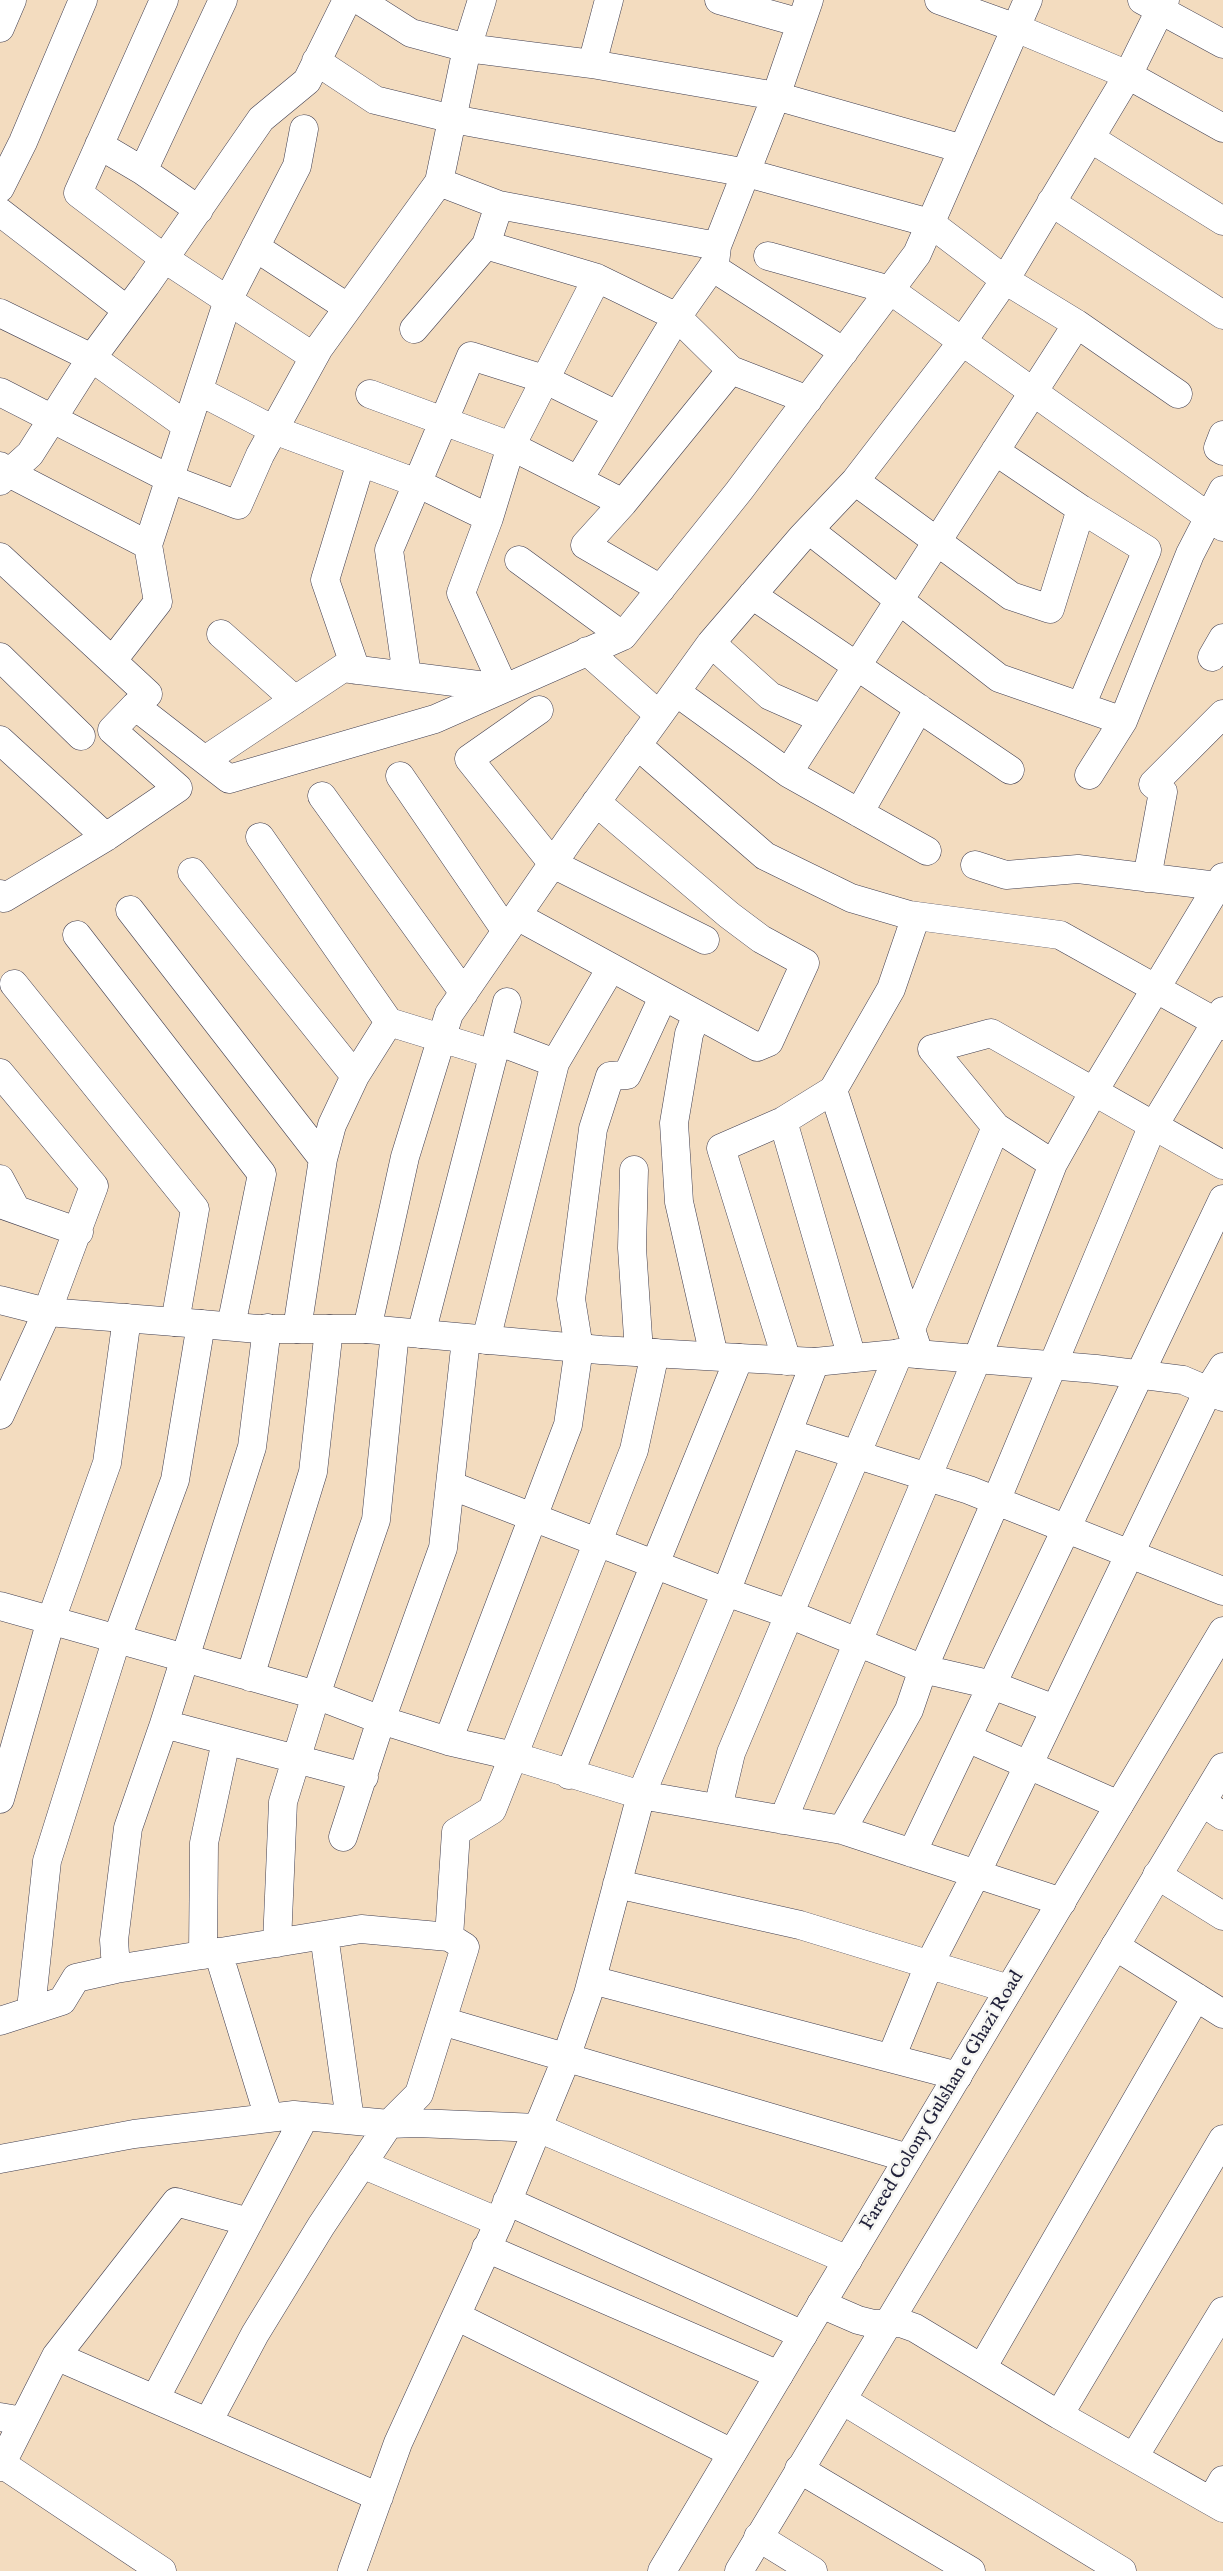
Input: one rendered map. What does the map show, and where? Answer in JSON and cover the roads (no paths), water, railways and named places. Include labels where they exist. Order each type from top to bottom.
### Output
[{"type":"street","points":[[0,188],[23,142],[83,0]]},
{"type":"street","points":[[164,0],[78,193],[165,259],[314,357]]},
{"type":"street","points":[[142,170],[223,0]]},
{"type":"street","points":[[148,545],[3,473],[30,454],[92,358],[165,259],[261,119],[307,81],[347,0]]},
{"type":"street","points":[[359,0],[412,33],[467,48],[592,64],[776,96],[963,149]]},
{"type":"street","points":[[0,392],[170,479],[238,505],[274,430],[314,357],[347,307],[439,182],[467,48],[482,0]]},
{"type":"street","points":[[592,64],[609,0]]},
{"type":"street","points":[[579,479],[715,256],[776,96],[805,12],[719,0]]},
{"type":"street","points":[[939,0],[1016,28],[1128,75],[1223,128]]},
{"type":"street","points":[[135,706],[229,779],[434,718],[623,636],[740,491],[917,254],[1028,0]]},
{"type":"street","points":[[367,1329],[405,1157],[449,1014],[596,802],[711,642],[808,530],[855,481],[962,342],[1005,280],[1128,75],[1155,3],[1223,44]]},
{"type":"street","points":[[316,61],[375,100],[453,119],[747,172],[930,224],[1005,280],[1077,324],[1178,394]]},
{"type":"street","points":[[113,660],[158,602],[148,545],[228,300],[297,166],[304,129]]},
{"type":"street","points":[[1090,138],[1223,222]]},
{"type":"street","points":[[99,145],[142,170],[199,210]]},
{"type":"street","points":[[439,182],[499,205],[715,256],[844,352]]},
{"type":"street","points":[[1052,202],[1223,315]]},
{"type":"street","points":[[414,329],[486,245],[499,205]]},
{"type":"street","points":[[0,212],[128,310]]},
{"type":"street","points":[[486,245],[597,278],[677,317],[731,370],[808,400]]},
{"type":"street","points":[[255,247],[347,307]]},
{"type":"street","points":[[768,256],[890,290],[1216,523]]},
{"type":"street","points":[[504,688],[460,594],[489,518],[511,446],[597,278]]},
{"type":"street","points":[[0,313],[92,358],[187,426]]},
{"type":"street","points":[[788,773],[1077,324]]},
{"type":"street","points":[[407,676],[389,550],[471,356],[544,379],[617,415]]},
{"type":"street","points":[[661,589],[585,545],[623,503],[731,370]]},
{"type":"street","points":[[198,391],[274,430],[417,483],[489,518]]},
{"type":"street","points":[[370,394],[511,446],[623,503]]},
{"type":"street","points":[[1223,435],[1218,448],[1223,451]]},
{"type":"street","points":[[995,451],[1146,550],[1081,706]]},
{"type":"street","points":[[356,670],[325,580],[361,462]]},
{"type":"street","points":[[855,481],[1011,596],[1050,609],[1081,509]]},
{"type":"street","points":[[1089,775],[1123,721],[1190,554],[1216,523],[1223,490]]},
{"type":"street","points":[[808,530],[1000,678],[1123,721]]},
{"type":"street","points":[[0,557],[148,694],[112,730],[178,788],[106,837],[4,898],[0,894]]},
{"type":"street","points":[[519,560],[623,636]]},
{"type":"street","points":[[752,595],[1010,770]]},
{"type":"street","points":[[221,634],[295,700]]},
{"type":"street","points":[[711,642],[770,696],[822,719]]},
{"type":"street","points":[[587,651],[659,715]]},
{"type":"street","points":[[0,657],[81,736]]},
{"type":"street","points":[[205,760],[343,668],[504,688]]},
{"type":"street","points":[[676,692],[788,773],[927,852]]},
{"type":"street","points":[[859,813],[919,708]]},
{"type":"street","points":[[539,710],[469,759],[553,864],[705,940]]},
{"type":"street","points":[[1147,878],[1162,792],[1153,784],[1223,714]]},
{"type":"street","points":[[0,740],[106,837]]},
{"type":"street","points":[[638,745],[765,856],[851,898],[916,916],[1060,935],[1156,990],[1221,1020],[1154,1125],[996,1501],[923,1669],[909,1710],[842,1830]]},
{"type":"street","points":[[400,776],[512,924],[611,968],[757,1047],[769,1042],[805,963],[761,939],[729,915],[596,802]]},
{"type":"street","points":[[322,796],[464,993]]},
{"type":"street","points":[[260,837],[389,1022],[442,1038],[495,1048],[555,1063]]},
{"type":"street","points":[[783,1820],[978,1359],[1053,1164],[1094,1091],[1221,885],[1078,869],[1006,875],[975,865]]},
{"type":"street","points":[[192,872],[355,1076]]},
{"type":"street","points":[[130,910],[323,1160]]},
{"type":"street","points":[[787,1361],[721,1148],[783,1122],[833,1090],[891,989],[916,916]]},
{"type":"street","points":[[77,935],[262,1174],[231,1326]]},
{"type":"street","points":[[343,1837],[381,1720],[443,1548],[450,1485],[476,1339],[555,1063],[611,968]]},
{"type":"street","points":[[14,984],[195,1209],[175,1480],[117,1638],[47,1861],[31,2009]]},
{"type":"street","points":[[448,1741],[568,1424],[580,1348],[571,1299],[593,1129],[610,1076],[628,1075],[663,996]]},
{"type":"street","points":[[277,1943],[283,1802],[316,1695],[376,1520],[408,1333],[495,1048],[507,1002]]},
{"type":"street","points":[[569,1775],[655,1565],[727,1357],[679,1202],[674,1123],[689,1034],[697,1015]]},
{"type":"street","points":[[297,1329],[323,1160],[332,1126],[355,1076],[389,1022]]},
{"type":"street","points":[[1053,1164],[996,1127],[932,1048],[991,1033],[1223,1164]]},
{"type":"street","points":[[0,1073],[94,1186],[79,1232],[47,1312],[0,1415]]},
{"type":"street","points":[[833,1090],[910,1345]]},
{"type":"street","points":[[783,1122],[852,1358]]},
{"type":"street","points":[[718,1808],[731,1753],[856,1454],[910,1345],[996,1127]]},
{"type":"street","points":[[449,1937],[456,1832],[492,1810],[634,1450],[647,1352],[632,1248],[634,1170]]},
{"type":"street","points":[[0,1179],[8,1206],[79,1232]]},
{"type":"street","points":[[912,1853],[1223,1199]]},
{"type":"street","points":[[0,1300],[47,1312],[188,1323],[267,1328],[367,1329],[580,1348],[787,1361],[815,1362],[852,1358],[910,1345],[978,1359],[1053,1365],[1184,1380],[1216,1394]]},
{"type":"street","points":[[0,1799],[51,1620],[107,1464],[128,1318]]},
{"type":"street","points":[[116,1969],[114,1940],[128,1828],[164,1724],[184,1656],[252,1447],[267,1328]]},
{"type":"street","points":[[250,1677],[313,1472],[328,1329]]},
{"type":"street","points":[[352,2571],[398,2443],[503,2211],[565,2059],[592,1980],[641,1795],[726,1592],[815,1362]]},
{"type":"street","points":[[891,2058],[929,1965],[976,1874],[1130,1554],[1216,1394],[1223,1367]]},
{"type":"street","points":[[788,1433],[928,1477],[996,1501],[1223,1591]]},
{"type":"street","points":[[450,1485],[655,1565],[789,1614],[923,1669],[992,1685],[1055,1709]]},
{"type":"street","points":[[0,1606],[184,1656],[316,1695],[381,1720],[448,1741],[513,1756],[569,1775],[641,1795],[842,1830],[1062,1902]]},
{"type":"street","name":"Fareed Colony Gulshan e Ghazi Road","points":[[662,2571],[1223,1631]]},
{"type":"street","points":[[164,1724],[364,1777]]},
{"type":"street","points":[[967,1738],[1119,1805]]},
{"type":"street","points":[[226,1741],[204,1843],[211,1954],[269,2118]]},
{"type":"street","points":[[739,2571],[1158,1875],[1212,1809],[1223,1767]]},
{"type":"street","points":[[1158,1875],[1223,1916]]},
{"type":"street","points":[[617,1884],[800,1925],[1009,1989]]},
{"type":"street","points":[[0,2020],[62,2001],[76,1978],[116,1969],[362,1929],[449,1937],[465,1947],[419,2094],[389,2124],[321,2226],[255,2334],[208,2422]]},
{"type":"street","points":[[324,1935],[350,2120]]},
{"type":"street","points":[[1115,1946],[1223,2014]]},
{"type":"street","points":[[592,1980],[958,2076]]},
{"type":"street","points":[[982,2368],[1196,1998]]},
{"type":"street","points":[[442,2022],[908,2158]]},
{"type":"street","points":[[154,2399],[305,2116]]},
{"type":"street","points":[[0,2159],[134,2134],[269,2118],[305,2116],[389,2124],[417,2122],[538,2128],[848,2260]]},
{"type":"street","points":[[1058,2415],[1223,2139]]},
{"type":"street","points":[[362,2164],[503,2211],[803,2335]]},
{"type":"street","points":[[162,2571],[1,2466],[12,2419],[56,2356],[176,2202],[249,2222]]},
{"type":"street","points":[[486,2248],[779,2375]]},
{"type":"street","points":[[821,2304],[858,2320],[889,2324],[901,2323],[916,2328],[1058,2415],[1134,2457],[1219,2496]]},
{"type":"street","points":[[1134,2457],[1223,2311]]},
{"type":"street","points":[[456,2316],[732,2453]]},
{"type":"street","points":[[56,2356],[379,2497]]},
{"type":"street","points":[[842,2400],[1109,2568]]},
{"type":"street","points":[[799,2469],[971,2571]]},
{"type":"street","points":[[758,2537],[813,2571]]}]
